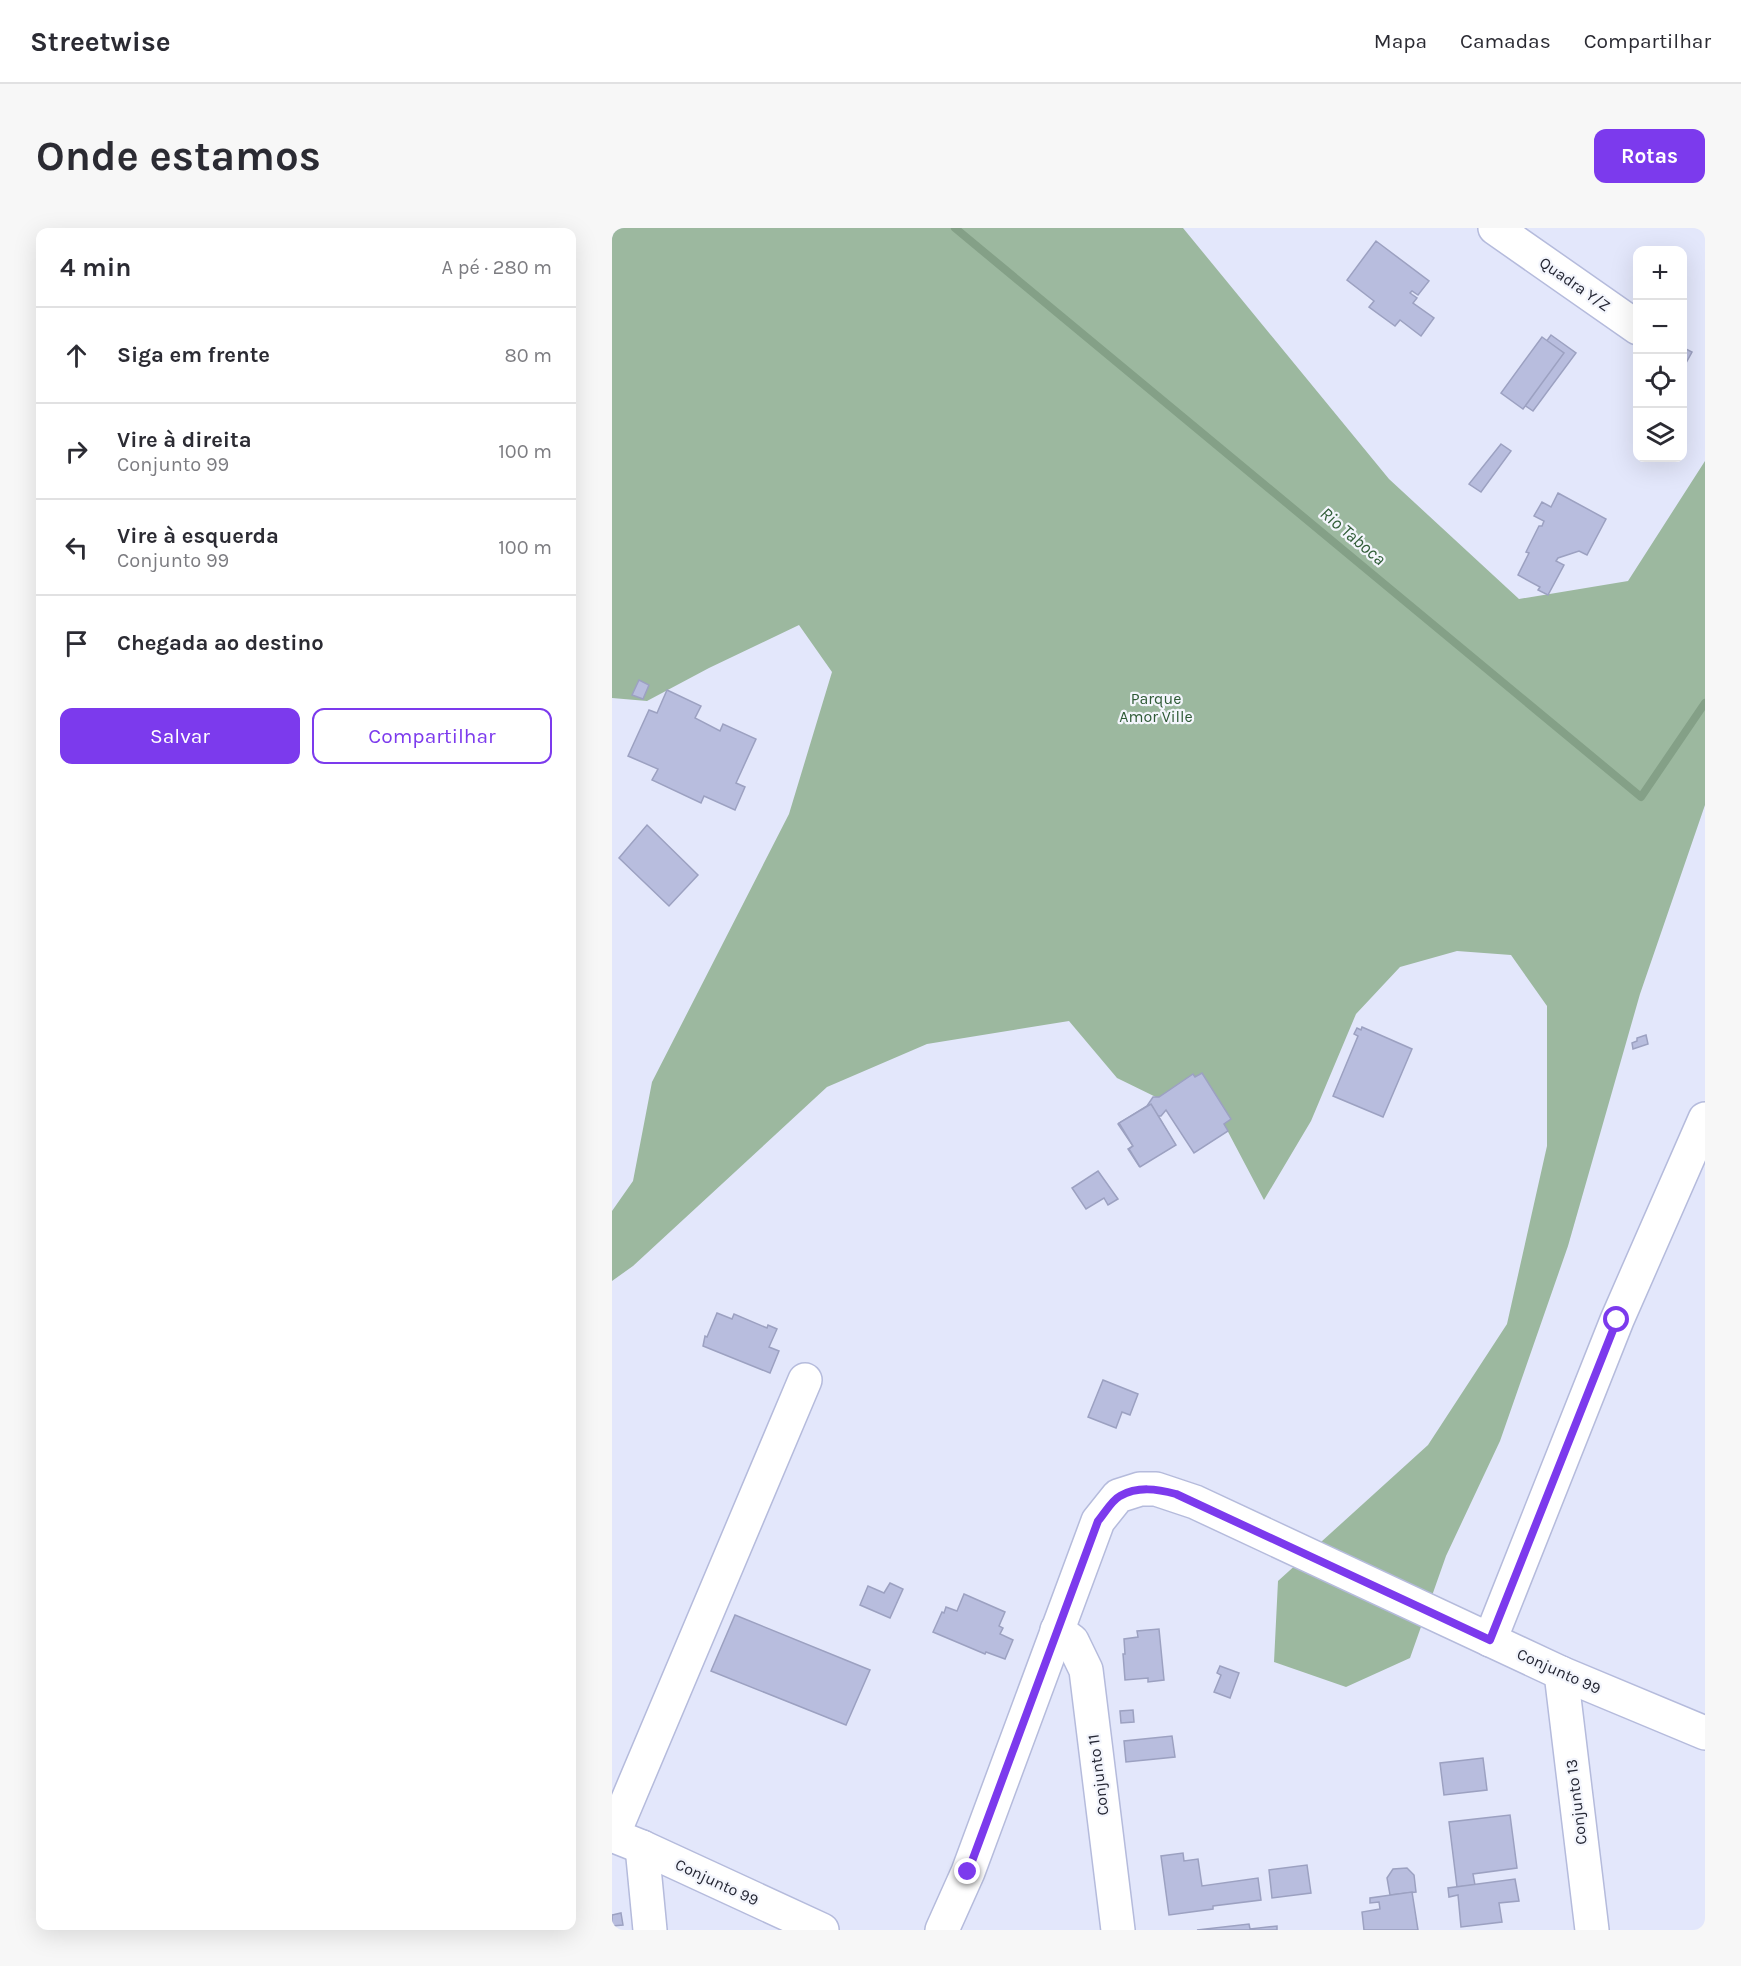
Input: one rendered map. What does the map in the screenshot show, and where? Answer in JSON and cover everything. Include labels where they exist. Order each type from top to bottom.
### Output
[{"type":"street","name":"Quadra Y/Z","points":[[1508,232],[1633,324]]},
{"type":"street","points":[[1490,1640],[1617,1320],[1705,1119]]},
{"type":"street","points":[[650,1930],[622,1839],[805,1380]]},
{"type":"street","name":"Conjunto 99","points":[[942,1930],[968,1872],[1098,1521],[1118,1496],[1140,1489],[1156,1489],[1195,1502],[1561,1674],[1705,1733]]},
{"type":"street","name":"Conjunto 11","points":[[1057,1630],[1072,1641],[1086,1670],[1118,1930]]},
{"type":"street","name":"Conjunto 13","points":[[1561,1674],[1592,1930]]},
{"type":"street","name":"Conjunto 99","points":[[622,1839],[822,1930]]},
{"type":"green space","name":"Parque Amor Ville","points":[[612,228],[1183,228],[1389,479],[1519,599],[1628,581],[1705,461],[1705,805],[1640,994],[1568,1246],[1500,1441],[1446,1556],[1410,1658],[1346,1687],[1274,1662],[1278,1581],[1428,1445],[1507,1324],[1547,1146],[1547,1006],[1511,955],[1457,951],[1400,967],[1356,1014],[1311,1121],[1264,1200],[1217,1111],[1164,1101],[1117,1078],[1069,1021],[927,1044],[827,1087],[633,1266],[612,1281],[612,1211],[633,1181],[652,1082],[789,814],[832,672],[799,625],[647,701],[612,698]]},
{"type":"building","points":[[1376,241],[1429,281],[1418,295],[1412,291],[1410,293],[1417,298],[1413,303],[1434,318],[1421,336],[1400,320],[1395,326],[1369,307],[1374,301],[1347,280]]},
{"type":"building","points":[[1551,335],[1576,353],[1533,411],[1508,394]]},
{"type":"building","points":[[1542,337],[1564,353],[1523,409],[1501,393]]},
{"type":"building","points":[[1687,350],[1692,352],[1687,361]]},
{"type":"building","points":[[1501,444],[1511,451],[1481,492],[1469,484]]},
{"type":"building","points":[[1558,493],[1606,519],[1587,555],[1579,551],[1558,558],[1556,561],[1564,565],[1548,595],[1538,590],[1540,587],[1518,575],[1529,553],[1526,552],[1539,526],[1542,526],[1544,521],[1534,516],[1542,502],[1551,507]]},
{"type":"building","points":[[639,680],[649,685],[643,699],[632,695]]},
{"type":"building","points":[[667,690],[701,706],[695,718],[720,731],[723,724],[756,739],[736,783],[745,787],[735,810],[704,796],[701,803],[652,780],[658,769],[628,756],[649,710],[657,713]]},
{"type":"building","points":[[647,825],[698,875],[669,906],[619,858]]},
{"type":"building","points":[[1362,1027],[1412,1049],[1383,1117],[1333,1096],[1358,1036],[1354,1034],[1357,1028],[1361,1030]]},
{"type":"building","points":[[1646,1035],[1648,1044],[1633,1049],[1632,1043],[1637,1041],[1637,1038]]},
{"type":"building","points":[[1202,1073],[1231,1119],[1224,1124],[1228,1131],[1194,1153],[1166,1110],[1158,1116],[1175,1145],[1139,1166],[1128,1149],[1133,1146],[1118,1124],[1147,1106],[1153,1097],[1159,1097],[1193,1074],[1195,1077]]},
{"type":"building","points":[[1151,1104],[1176,1145],[1140,1167],[1129,1149],[1133,1146],[1119,1123]]},
{"type":"building","points":[[1098,1171],[1118,1199],[1108,1205],[1104,1198],[1086,1209],[1072,1188]]},
{"type":"building","points":[[717,1313],[732,1319],[734,1314],[767,1328],[768,1325],[777,1329],[769,1347],[779,1351],[770,1373],[703,1346],[705,1336],[707,1337]]},
{"type":"building","points":[[1103,1380],[1138,1394],[1130,1415],[1122,1412],[1116,1428],[1088,1417]]},
{"type":"building","points":[[890,1583],[903,1589],[890,1618],[860,1605],[868,1586],[884,1593]]},
{"type":"building","points":[[964,1594],[1005,1612],[999,1626],[1003,1628],[1000,1634],[1013,1640],[1005,1659],[986,1652],[985,1654],[933,1632],[946,1607],[957,1611]]},
{"type":"building","points":[[735,1615],[870,1670],[846,1725],[711,1671]]},
{"type":"building","points":[[1159,1629],[1164,1680],[1148,1682],[1148,1678],[1125,1680],[1124,1639],[1138,1637],[1137,1631]]},
{"type":"building","points":[[1220,1666],[1239,1673],[1230,1698],[1214,1692],[1221,1675],[1217,1673]]},
{"type":"building","points":[[1133,1710],[1134,1722],[1121,1723],[1120,1711]]},
{"type":"building","points":[[1172,1736],[1175,1757],[1126,1762],[1124,1741]]},
{"type":"building","points":[[1483,1758],[1487,1790],[1444,1795],[1440,1763]]},
{"type":"building","points":[[1510,1815],[1517,1868],[1473,1874],[1475,1885],[1457,1887],[1449,1822]]},
{"type":"building","points":[[1183,1853],[1184,1861],[1198,1859],[1202,1886],[1258,1878],[1261,1900],[1213,1906],[1213,1909],[1169,1915],[1161,1856]]},
{"type":"building","points":[[1307,1865],[1311,1893],[1272,1898],[1269,1870]]},
{"type":"building","points":[[1407,1868],[1414,1875],[1416,1892],[1390,1895],[1387,1878],[1393,1869]]},
{"type":"building","points":[[1515,1879],[1519,1901],[1499,1903],[1502,1922],[1461,1927],[1458,1895],[1449,1897],[1448,1888]]},
{"type":"building","points":[[1412,1892],[1418,1930],[1364,1930],[1362,1912],[1380,1909],[1379,1902],[1370,1903],[1370,1898]]},
{"type":"building","points":[[621,1913],[623,1925],[612,1926],[612,1915]]},
{"type":"building","points":[[1249,1924],[1250,1929],[1277,1926],[1277,1930],[1197,1930]]},
{"type":"waterway","name":"Rio Taboca","points":[[955,228],[1641,797],[1705,703]]},
{"type":"route","points":[[968,1872],[1098,1521],[1118,1496],[1140,1489],[1156,1489],[1176,1494],[1490,1640],[1617,1320]]}]
